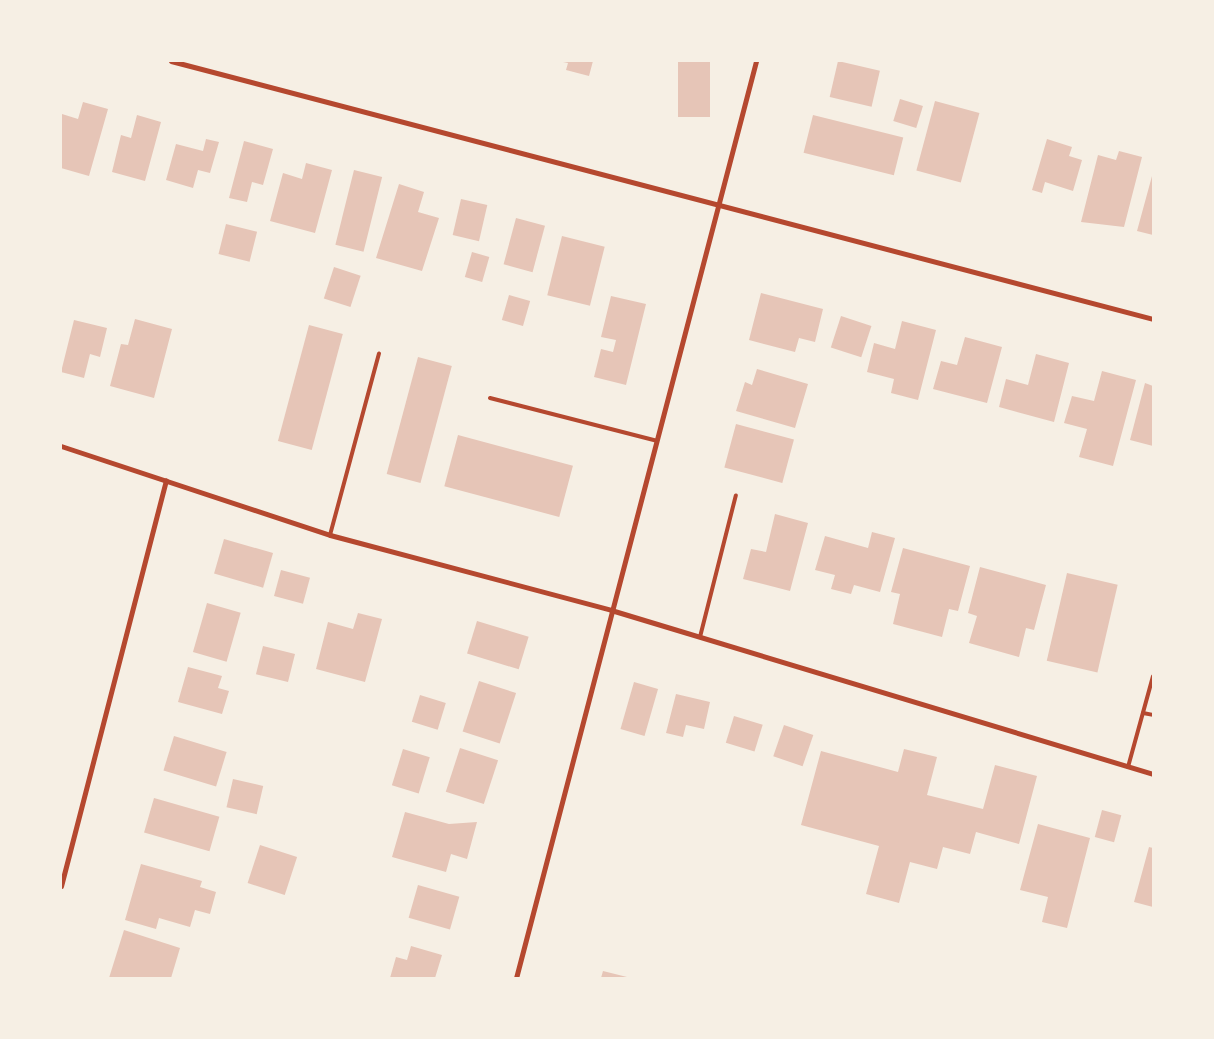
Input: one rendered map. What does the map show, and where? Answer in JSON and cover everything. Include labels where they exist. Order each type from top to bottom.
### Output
[{"type":"street","points":[[171,61],[1153,319]]},
{"type":"street","points":[[516,978],[756,61]]},
{"type":"street","points":[[61,446],[330,535],[611,610],[1153,774]]},
{"type":"street","points":[[61,886],[166,480]]},
{"type":"lane","points":[[330,535],[380,354]]},
{"type":"lane","points":[[490,398],[657,442]]},
{"type":"lane","points":[[700,637],[736,494]]},
{"type":"lane","points":[[1128,767],[1153,676]]},
{"type":"lane","points":[[1143,713],[1153,715]]},
{"type":"building","points":[[593,61],[589,76],[566,70],[568,63],[563,62]]},
{"type":"building","points":[[678,61],[710,61],[710,117],[678,117]]},
{"type":"building","points":[[838,61],[880,71],[872,107],[830,97]]},
{"type":"building","points":[[900,99],[923,106],[916,128],[893,121]]},
{"type":"building","points":[[935,101],[979,113],[961,182],[916,171]]},
{"type":"building","points":[[83,102],[108,109],[89,176],[61,168],[62,114],[78,119]]},
{"type":"building","points":[[137,115],[161,122],[145,181],[112,172],[121,135],[131,138]]},
{"type":"building","points":[[813,115],[903,137],[894,175],[804,153]]},
{"type":"building","points":[[206,139],[219,142],[210,173],[198,170],[193,188],[166,180],[176,144],[203,151]]},
{"type":"building","points":[[1047,139],[1072,147],[1069,156],[1082,160],[1073,191],[1045,182],[1042,193],[1032,190]]},
{"type":"building","points":[[244,141],[273,149],[263,185],[252,182],[247,202],[229,198]]},
{"type":"building","points":[[1119,151],[1142,157],[1124,227],[1081,222],[1098,155],[1116,160]]},
{"type":"building","points":[[306,163],[332,170],[315,233],[270,221],[283,173],[302,179]]},
{"type":"building","points":[[354,170],[382,177],[364,252],[335,245]]},
{"type":"building","points":[[1153,176],[1153,235],[1137,231]]},
{"type":"building","points":[[399,184],[424,192],[418,212],[439,218],[422,271],[376,258]]},
{"type":"building","points":[[461,199],[487,205],[479,241],[453,235]]},
{"type":"building","points":[[516,218],[545,226],[533,272],[504,264]]},
{"type":"building","points":[[226,224],[257,232],[250,262],[219,254]]},
{"type":"building","points":[[562,236],[605,247],[590,306],[547,295]]},
{"type":"building","points":[[472,252],[489,257],[482,282],[465,277]]},
{"type":"building","points":[[334,267],[361,276],[350,307],[324,298]]},
{"type":"building","points":[[761,293],[823,309],[815,342],[799,338],[795,352],[749,340]]},
{"type":"building","points":[[509,295],[530,301],[523,326],[502,320]]},
{"type":"building","points":[[611,296],[646,304],[626,385],[594,377],[601,349],[613,352],[616,340],[601,337]]},
{"type":"building","points":[[841,316],[871,326],[861,357],[831,347]]},
{"type":"building","points":[[135,319],[172,329],[154,398],[110,386],[121,344],[128,345]]},
{"type":"building","points":[[74,320],[107,328],[100,357],[90,354],[84,378],[61,372]]},
{"type":"building","points":[[902,321],[936,330],[918,400],[891,393],[894,379],[867,372],[874,343],[895,349]]},
{"type":"building","points":[[309,325],[343,334],[312,450],[278,441]]},
{"type":"building","points":[[965,337],[1002,347],[987,403],[933,389],[941,361],[957,365]]},
{"type":"building","points":[[1036,354],[1069,363],[1054,422],[999,407],[1006,379],[1028,385]]},
{"type":"building","points":[[418,357],[452,366],[420,483],[387,474]]},
{"type":"building","points":[[757,369],[808,384],[795,428],[736,411],[745,382],[752,385]]},
{"type":"building","points":[[1102,371],[1136,380],[1113,466],[1079,457],[1087,429],[1064,423],[1072,396],[1094,401]]},
{"type":"building","points":[[1145,383],[1153,386],[1153,446],[1130,440]]},
{"type":"building","points":[[736,424],[794,440],[782,483],[724,467]]},
{"type":"building","points":[[458,435],[573,466],[559,517],[444,486]]},
{"type":"building","points":[[775,514],[808,523],[790,591],[743,579],[751,549],[766,552]]},
{"type":"building","points":[[872,532],[895,538],[880,592],[854,585],[851,594],[831,589],[835,575],[815,570],[825,536],[868,548]]},
{"type":"building","points":[[224,539],[273,553],[263,588],[214,574]]},
{"type":"building","points":[[903,548],[970,566],[958,611],[949,609],[942,637],[893,624],[900,594],[891,592]]},
{"type":"building","points":[[980,567],[1046,585],[1034,630],[1026,628],[1019,657],[969,643],[977,616],[968,613]]},
{"type":"building","points":[[281,570],[310,578],[303,604],[274,596]]},
{"type":"building","points":[[1067,573],[1118,585],[1097,672],[1047,661]]},
{"type":"building","points":[[207,603],[241,613],[227,662],[193,652]]},
{"type":"building","points":[[358,613],[382,619],[365,682],[316,669],[328,622],[353,629]]},
{"type":"building","points":[[477,621],[529,637],[519,669],[467,654]]},
{"type":"building","points":[[263,646],[295,654],[288,682],[256,674]]},
{"type":"building","points":[[188,667],[222,676],[218,688],[229,691],[222,714],[178,702]]},
{"type":"building","points":[[479,681],[516,693],[500,743],[463,731]]},
{"type":"building","points":[[634,682],[658,689],[645,736],[620,729]]},
{"type":"building","points":[[676,694],[710,702],[704,729],[686,725],[683,737],[666,733]]},
{"type":"building","points":[[420,695],[446,703],[438,730],[412,722]]},
{"type":"building","points":[[734,716],[763,725],[755,752],[726,743]]},
{"type":"building","points":[[784,725],[813,735],[803,766],[773,756]]},
{"type":"building","points":[[174,736],[227,752],[216,787],[163,770]]},
{"type":"building","points":[[460,748],[498,760],[484,804],[446,792]]},
{"type":"building","points":[[403,749],[430,757],[419,794],[392,785]]},
{"type":"building","points":[[904,749],[937,757],[927,795],[983,809],[995,765],[1037,776],[1019,844],[976,832],[970,854],[943,847],[937,869],[910,862],[899,903],[866,894],[879,846],[801,825],[821,751],[898,772]]},
{"type":"building","points":[[233,779],[263,786],[257,814],[226,807]]},
{"type":"building","points":[[154,798],[219,817],[209,851],[144,833]]},
{"type":"building","points":[[1102,810],[1121,815],[1114,842],[1095,837]]},
{"type":"building","points":[[405,812],[449,824],[477,822],[467,859],[451,854],[446,872],[392,857]]},
{"type":"building","points":[[1038,824],[1090,838],[1067,928],[1042,922],[1048,897],[1020,890]]},
{"type":"building","points":[[260,845],[297,857],[285,895],[248,883]]},
{"type":"building","points":[[1149,847],[1153,848],[1153,907],[1134,902]]},
{"type":"building","points":[[141,864],[202,881],[200,887],[216,892],[210,914],[195,910],[190,927],[159,918],[156,929],[125,920]]},
{"type":"building","points":[[418,885],[459,897],[450,930],[409,918]]},
{"type":"building","points":[[124,930],[180,948],[171,978],[109,978]]},
{"type":"building","points":[[411,946],[442,955],[435,978],[390,978],[396,957],[407,960]]},
{"type":"building","points":[[603,971],[627,977],[627,978],[601,978]]}]
